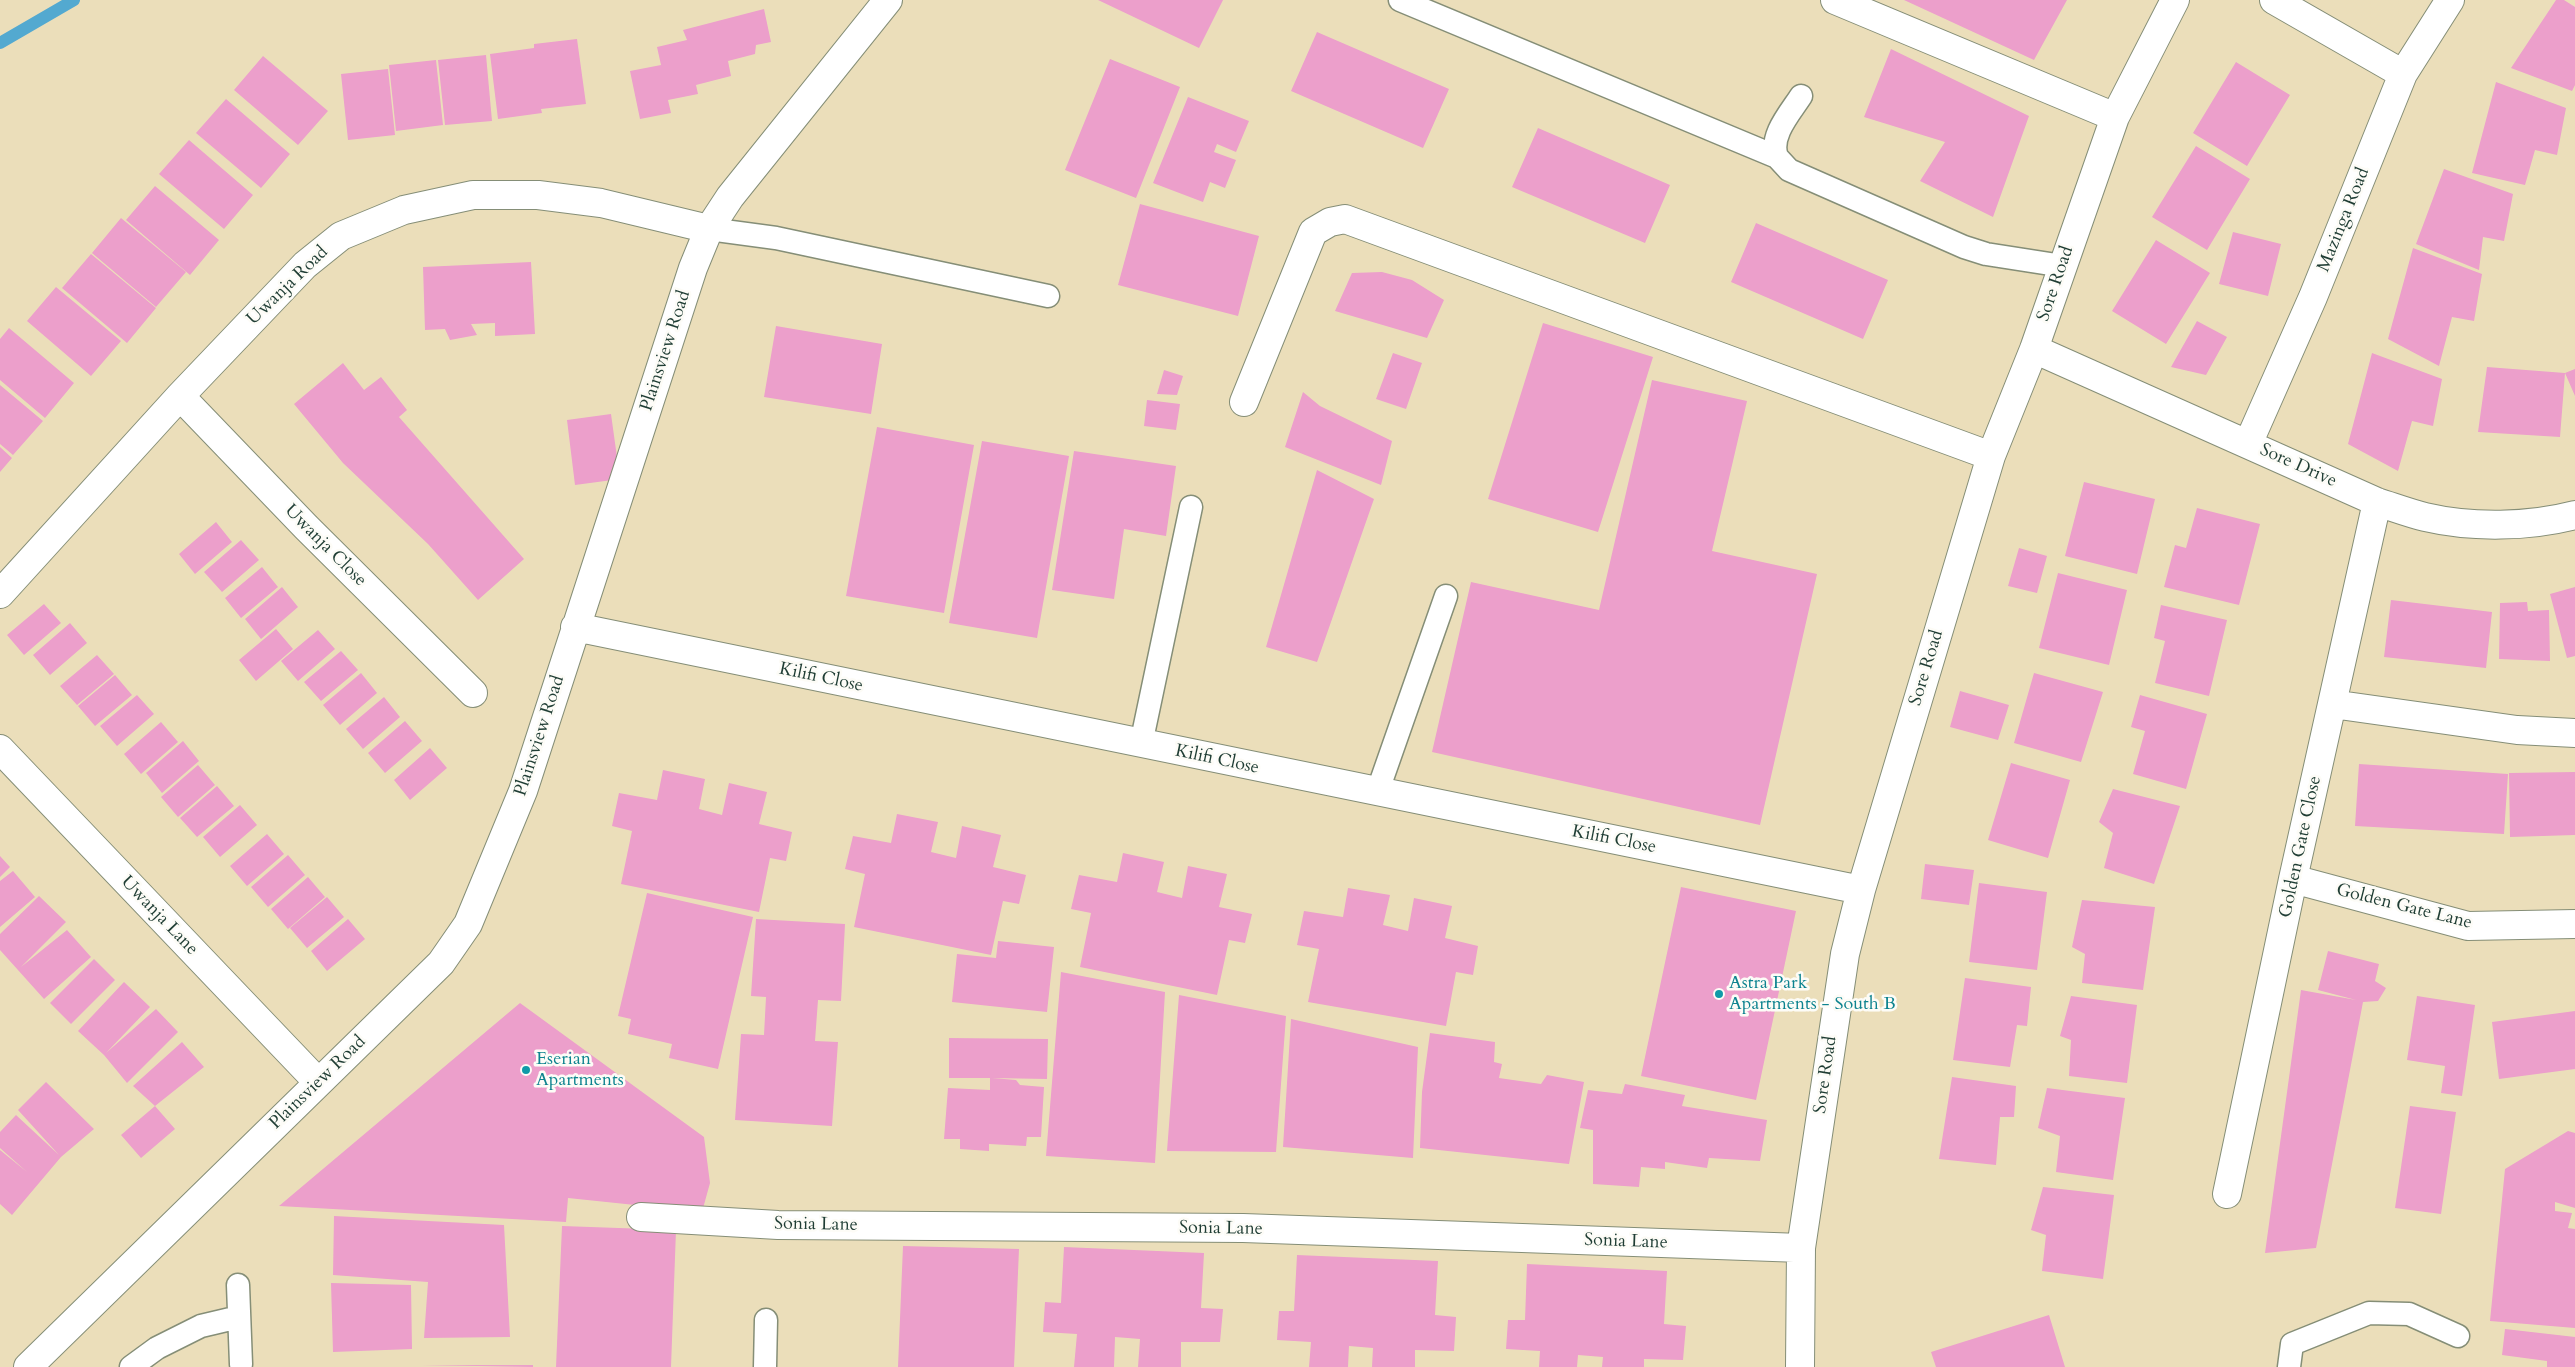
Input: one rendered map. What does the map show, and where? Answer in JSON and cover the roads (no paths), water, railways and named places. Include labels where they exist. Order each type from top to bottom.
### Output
[{"type":"street","name":"Plainsview Road","points":[[28,1367],[441,963],[468,924],[523,791],[693,268],[709,229],[751,170],[888,0]]},
{"type":"street","points":[[1835,0],[2115,117]]},
{"type":"street","name":"Sore Road","points":[[1800,1367],[1801,1248],[1845,954],[1861,890],[1991,456],[2034,349],[2115,117],[2175,0]]},
{"type":"street","points":[[2274,0],[2403,74]]},
{"type":"street","name":"Mazinga Road","points":[[2248,444],[2313,297],[2403,74],[2450,0]]},
{"type":"street","name":"Uwanja Road","points":[[0,594],[180,396],[305,265],[341,236],[404,210],[473,195],[538,195],[601,203],[709,229]]},
{"type":"street","points":[[1244,402],[1313,232],[1330,222],[1345,220],[1991,456]]},
{"type":"street","name":"Sore Drive","points":[[2034,349],[2377,502],[2426,517],[2473,524],[2549,522],[2575,516]]},
{"type":"street","name":"Uwanja Close","points":[[180,396],[306,527],[473,693]]},
{"type":"street","name":"Golden Gate Close","points":[[2227,1194],[2293,879],[2377,502]]},
{"type":"street","name":"Kilifi Close","points":[[575,627],[1377,793],[1861,890]]},
{"type":"street","points":[[2332,704],[2517,730],[2575,733]]},
{"type":"street","name":"Uwanja Lane","points":[[0,749],[318,1082]]},
{"type":"street","name":"Golden Gate Lane","points":[[2293,879],[2468,926],[2575,924]]},
{"type":"street","name":"Sonia Lane","points":[[641,1217],[778,1225],[1243,1228],[1801,1248]]},
{"type":"lane","points":[[1400,0],[1777,157]]},
{"type":"lane","points":[[1801,96],[1778,133],[1775,151],[1777,157],[1789,170],[1964,247],[1986,254],[2063,266]]},
{"type":"lane","points":[[709,229],[776,238],[1048,296]]},
{"type":"lane","points":[[1141,744],[1191,507]]},
{"type":"lane","points":[[1377,793],[1446,596]]},
{"type":"lane","points":[[238,1285],[242,1364]]},
{"type":"lane","points":[[2289,1367],[2292,1344],[2369,1312],[2409,1314],[2458,1336]]},
{"type":"lane","points":[[131,1367],[158,1348],[201,1326],[239,1318]]},
{"type":"lane","points":[[765,1367],[766,1320]]},
{"type":"waterway","points":[[0,43],[74,0]]},
{"type":"place","name":"Astra Park Apartments - South B","points":[[1719,994]]},
{"type":"place","name":"Eserian Apartments","points":[[526,1070]]}]
